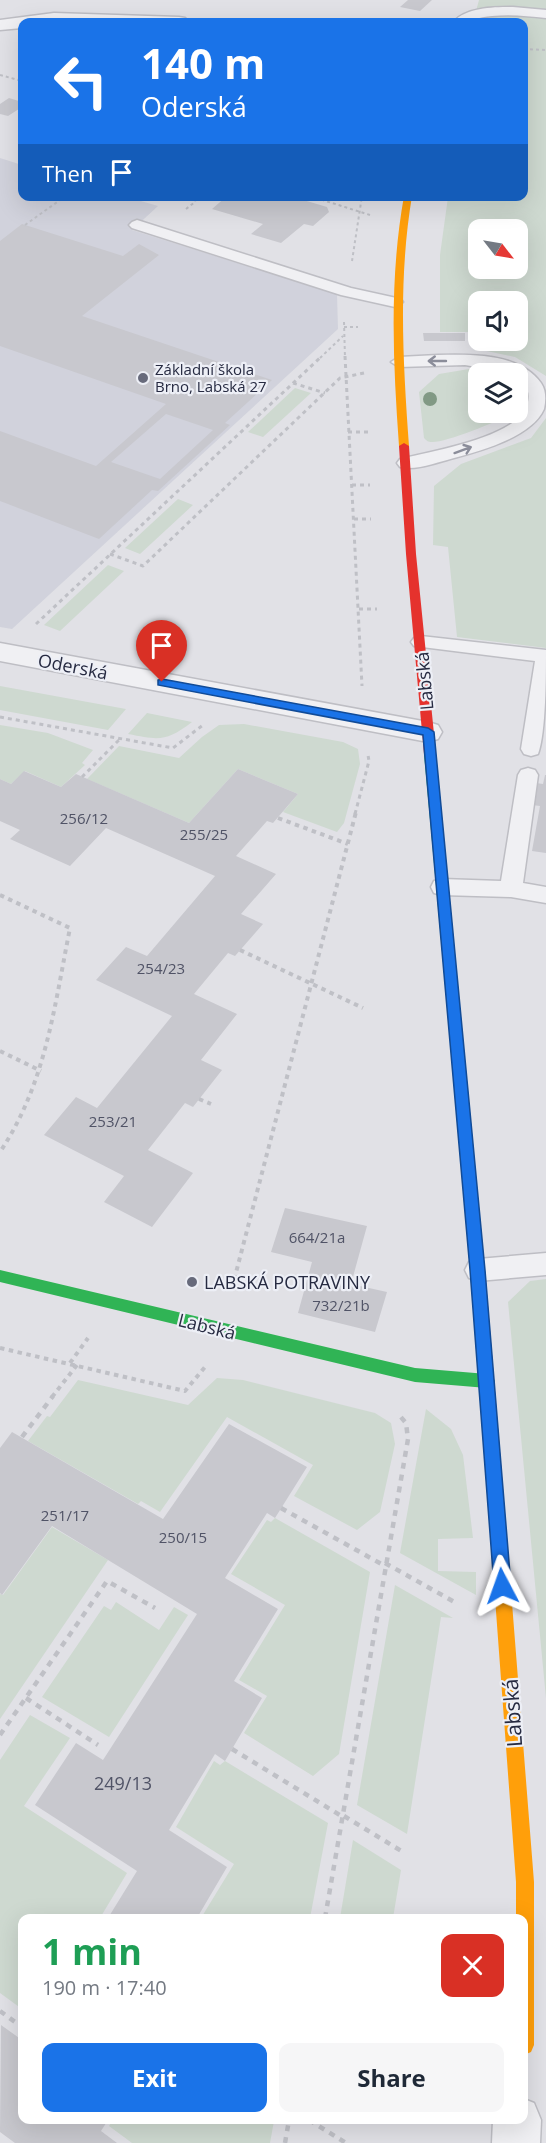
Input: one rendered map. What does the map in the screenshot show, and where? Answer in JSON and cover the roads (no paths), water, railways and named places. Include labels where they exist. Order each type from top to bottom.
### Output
[{"type":"street","points":[[173,18],[180,3]]},
{"type":"street","points":[[25,18],[53,9],[135,18]]},
{"type":"street","points":[[0,26],[18,20]]},
{"type":"street","name":"Labská","points":[[407,201],[395,302],[411,554],[478,1270],[525,1882],[525,1914]]},
{"type":"street","name":"Oderská","points":[[0,652],[428,732]]},
{"type":"street","name":"Labská","points":[[0,1276],[415,1375],[487,1381]]},
{"type":"street","points":[[516,2143],[518,2124]]},
{"type":"lane","points":[[467,18],[495,11],[546,14]]},
{"type":"lane","points":[[136,225],[347,292],[395,302]]},
{"type":"lane","points":[[399,362],[474,361],[502,366],[523,375],[536,386],[540,402],[533,415],[506,434],[447,455],[406,463]]},
{"type":"lane","points":[[421,642],[546,656],[531,749]]},
{"type":"lane","points":[[511,890],[528,775]]},
{"type":"lane","points":[[442,887],[511,890],[546,895]]},
{"type":"lane","points":[[478,1270],[546,1264]]},
{"type":"place","name":"Základní škola Brno, Labská 27","points":[[143,378]]},
{"type":"place","name":"LABSKÁ POTRAVINY","points":[[192,1282]]}]
